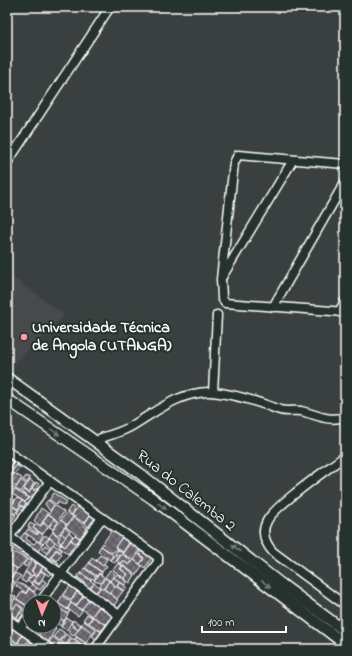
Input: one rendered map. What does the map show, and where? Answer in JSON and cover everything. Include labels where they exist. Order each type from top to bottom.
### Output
[{"type":"main road","name":"Rua do Calemba 2","points":[[7,378],[138,472],[281,584],[345,631]]},
{"type":"main road","points":[[23,410],[30,412],[36,409],[36,403],[33,397]]},
{"type":"main road","name":"Rua do Calemba 2","points":[[7,399],[153,499],[345,644]]},
{"type":"street","points":[[7,163],[110,7]]},
{"type":"street","points":[[345,164],[238,155],[236,157],[221,279],[223,302],[342,312],[345,301]]},
{"type":"street","points":[[221,279],[293,160]]},
{"type":"street","points":[[273,307],[345,182]]},
{"type":"street","points":[[213,392],[217,315]]},
{"type":"street","points":[[101,438],[128,428],[180,397],[213,392],[264,403],[282,410],[301,411],[331,420],[345,417]]},
{"type":"street","points":[[7,451],[155,555],[158,560],[95,649]]},
{"type":"street","points":[[345,456],[277,509],[267,521],[264,536],[265,541],[273,552],[345,605]]},
{"type":"street","points":[[50,481],[8,537],[62,573],[119,615]]},
{"type":"street","points":[[46,594],[102,518]]},
{"type":"street","points":[[7,619],[50,649]]},
{"type":"shaded area","name":"Universidade Técnica de Angola (UTANGA)","points":[[7,273],[65,315],[14,364],[7,360]]},
{"type":"building","points":[[7,457],[13,462],[9,467],[7,465]]},
{"type":"building","points":[[14,462],[17,465],[13,469],[10,467]]},
{"type":"building","points":[[17,465],[20,468],[14,475],[11,472]]},
{"type":"building","points":[[10,472],[14,475],[8,484],[7,476]]},
{"type":"building","points":[[17,475],[22,478],[16,487],[11,483]]},
{"type":"building","points":[[26,476],[30,478],[27,483],[23,480]]},
{"type":"building","points":[[21,480],[26,484],[21,492],[15,489]]},
{"type":"building","points":[[30,480],[34,483],[29,492],[24,489]]},
{"type":"building","points":[[36,482],[39,484],[35,490],[32,488]]},
{"type":"building","points":[[8,484],[14,488],[10,495],[7,493]]},
{"type":"building","points":[[32,489],[36,492],[32,499],[22,493],[24,490],[29,493]]},
{"type":"building","points":[[15,490],[29,498],[25,502],[12,494]]},
{"type":"building","points":[[54,493],[67,502],[64,506],[58,502],[57,505],[49,500]]},
{"type":"building","points":[[7,496],[11,498],[7,504]]},
{"type":"building","points":[[12,498],[15,500],[10,506],[7,505]]},
{"type":"building","points":[[17,498],[22,500],[18,509],[12,505]]},
{"type":"building","points":[[48,500],[54,505],[50,511],[45,504]]},
{"type":"building","points":[[22,501],[26,503],[24,507],[19,504]]},
{"type":"building","points":[[54,505],[64,512],[58,521],[49,514]]},
{"type":"building","points":[[11,506],[18,510],[15,514],[9,510]]},
{"type":"building","points":[[21,506],[24,508],[20,515],[17,513]]},
{"type":"building","points":[[71,506],[75,509],[72,515],[67,512]]},
{"type":"building","points":[[78,507],[90,515],[84,523],[72,515]]},
{"type":"building","points":[[41,508],[48,513],[40,526],[34,521]]},
{"type":"building","points":[[67,512],[73,517],[67,525],[61,520]]},
{"type":"building","points":[[12,513],[16,515],[12,521],[10,520]]},
{"type":"building","points":[[8,514],[12,517],[9,520],[7,519]]},
{"type":"building","points":[[48,514],[54,518],[49,526],[43,522]]},
{"type":"building","points":[[90,515],[95,518],[88,527],[85,523]]},
{"type":"building","points":[[74,517],[87,528],[80,538],[66,527]]},
{"type":"building","points":[[54,519],[58,522],[53,529],[49,527]]},
{"type":"building","points":[[61,520],[66,525],[58,535],[52,531]]},
{"type":"building","points":[[30,523],[35,526],[33,528],[38,532],[37,534],[28,527]]},
{"type":"building","points":[[43,523],[48,527],[43,534],[33,528],[37,524],[41,526]]},
{"type":"building","points":[[65,527],[70,532],[66,537],[61,534]]},
{"type":"building","points":[[28,529],[37,535],[39,532],[43,535],[39,542],[25,533]]},
{"type":"building","points":[[112,530],[122,537],[115,547],[118,549],[112,553],[101,546]]},
{"type":"building","points":[[53,532],[60,538],[58,541],[61,543],[59,545],[49,537]]},
{"type":"building","points":[[69,532],[73,536],[65,547],[61,543]]},
{"type":"building","points":[[24,533],[28,535],[26,539],[34,544],[37,541],[42,545],[37,553],[19,540]]},
{"type":"building","points":[[61,533],[66,537],[61,543],[58,541]]},
{"type":"building","points":[[45,535],[49,538],[43,544],[40,542]]},
{"type":"building","points":[[75,535],[80,539],[76,543],[71,539]]},
{"type":"building","points":[[124,535],[128,538],[125,540],[129,543],[123,552],[115,547]]},
{"type":"building","points":[[50,538],[55,542],[51,547],[46,543]]},
{"type":"building","points":[[71,540],[75,544],[68,554],[59,547],[61,544],[65,547]]},
{"type":"building","points":[[131,542],[140,549],[132,560],[123,553]]},
{"type":"building","points":[[53,544],[62,550],[61,552],[56,549],[48,561],[44,558]]},
{"type":"building","points":[[45,545],[50,548],[46,553],[41,549]]},
{"type":"building","points":[[15,546],[23,552],[21,554],[13,549]]},
{"type":"building","points":[[101,546],[113,555],[110,560],[98,551]]},
{"type":"building","points":[[141,549],[153,556],[145,568],[140,564],[144,558],[139,553]]},
{"type":"building","points":[[56,550],[62,554],[57,561],[51,557]]},
{"type":"building","points":[[118,550],[123,553],[119,556],[115,554]]},
{"type":"building","points":[[11,551],[27,559],[18,569],[8,563],[12,558],[8,555]]},
{"type":"building","points":[[23,552],[32,559],[31,561],[21,554]]},
{"type":"building","points":[[115,554],[119,556],[115,563],[111,560]]},
{"type":"building","points":[[122,554],[132,561],[129,565],[123,560],[121,564],[117,561]]},
{"type":"building","points":[[138,554],[144,558],[140,564],[134,560]]},
{"type":"building","points":[[100,555],[107,559],[103,565],[96,560]]},
{"type":"building","points":[[50,558],[59,563],[57,566],[48,561]]},
{"type":"building","points":[[92,558],[103,566],[104,564],[107,566],[102,572],[89,563]]},
{"type":"building","points":[[27,559],[30,561],[26,567],[23,565]]},
{"type":"building","points":[[134,560],[142,566],[136,575],[121,564],[123,561],[129,565]]},
{"type":"building","points":[[32,561],[36,563],[31,571],[34,573],[32,576],[25,572]]},
{"type":"building","points":[[7,562],[17,569],[11,578],[7,575],[9,573],[7,571]]},
{"type":"building","points":[[37,563],[43,567],[36,577],[32,571]]},
{"type":"building","points":[[89,563],[102,573],[101,575],[99,573],[97,576],[85,568]]},
{"type":"building","points":[[118,563],[122,566],[120,569],[127,574],[124,578],[113,570]]},
{"type":"building","points":[[44,566],[52,572],[49,576],[41,570]]},
{"type":"building","points":[[123,566],[135,575],[130,583],[124,579],[128,574],[121,569]]},
{"type":"building","points":[[84,568],[96,577],[94,580],[92,578],[91,580],[81,573]]},
{"type":"building","points":[[110,570],[115,574],[110,581],[105,577]]},
{"type":"building","points":[[41,571],[45,574],[39,584],[34,581]]},
{"type":"building","points":[[25,572],[30,576],[26,583],[21,580]]},
{"type":"building","points":[[15,573],[21,576],[16,583],[11,580]]},
{"type":"building","points":[[80,573],[94,583],[89,590],[83,586],[85,583],[77,577]]},
{"type":"building","points":[[99,574],[104,577],[101,583],[94,581]]},
{"type":"building","points":[[117,574],[127,582],[125,585],[114,578]]},
{"type":"building","points":[[33,575],[36,577],[31,583],[27,581]]},
{"type":"building","points":[[77,577],[85,583],[83,585],[75,580]]},
{"type":"building","points":[[113,577],[120,582],[116,586],[110,581]]},
{"type":"building","points":[[105,578],[109,581],[103,589],[100,586]]},
{"type":"building","points":[[7,579],[15,584],[9,593],[7,591]]},
{"type":"building","points":[[42,579],[46,582],[40,590],[31,584],[33,581],[39,585]]},
{"type":"building","points":[[109,581],[115,586],[110,593],[104,589]]},
{"type":"building","points":[[120,582],[127,588],[124,591],[117,586]]},
{"type":"building","points":[[18,583],[29,588],[26,593],[16,586]]},
{"type":"building","points":[[94,583],[100,587],[94,595],[88,591]]},
{"type":"building","points":[[32,584],[37,588],[34,592],[29,588]]},
{"type":"building","points":[[70,586],[77,591],[71,600],[63,595]]},
{"type":"building","points":[[115,586],[123,591],[117,599],[110,593]]},
{"type":"building","points":[[101,587],[118,600],[112,608],[95,595]]},
{"type":"building","points":[[29,589],[36,594],[26,594]]},
{"type":"building","points":[[22,591],[26,594],[22,594],[22,602],[17,599]]},
{"type":"building","points":[[77,592],[83,596],[76,606],[70,602]]},
{"type":"building","points":[[10,594],[16,597],[9,606],[7,604],[7,599]]},
{"type":"building","points":[[62,596],[71,603],[67,609],[62,606]]},
{"type":"building","points":[[84,596],[89,600],[81,610],[76,606]]},
{"type":"building","points":[[15,598],[22,603],[22,608],[17,604],[14,608],[10,606]]},
{"type":"building","points":[[89,600],[99,606],[92,616],[82,609]]},
{"type":"building","points":[[71,603],[82,611],[78,616],[68,609]]},
{"type":"building","points":[[17,604],[22,609],[16,618],[10,613]]},
{"type":"building","points":[[62,606],[70,611],[68,614],[62,610]]},
{"type":"building","points":[[100,606],[113,615],[106,625],[92,616]]},
{"type":"building","points":[[62,610],[68,614],[64,621],[62,620]]},
{"type":"building","points":[[21,612],[22,616],[17,623],[14,622]]},
{"type":"building","points":[[87,614],[92,617],[88,623],[83,620]]},
{"type":"building","points":[[93,617],[106,625],[101,631],[89,623]]},
{"type":"building","points":[[67,618],[72,621],[67,630],[62,628]]},
{"type":"building","points":[[73,620],[81,625],[78,629],[71,624]]},
{"type":"building","points":[[84,621],[96,629],[93,633],[81,625]]},
{"type":"building","points":[[7,625],[12,629],[7,636]]},
{"type":"building","points":[[82,625],[93,633],[86,643],[74,635]]},
{"type":"building","points":[[72,626],[78,630],[73,636],[68,632]]},
{"type":"building","points":[[13,629],[23,634],[17,643],[9,636]]},
{"type":"building","points":[[97,629],[101,632],[96,639],[92,636]]},
{"type":"building","points":[[62,631],[65,633],[60,641],[54,636],[55,634],[62,634]]},
{"type":"building","points":[[39,634],[53,634],[47,644],[37,638]]},
{"type":"building","points":[[66,634],[71,637],[66,645],[61,641]]},
{"type":"building","points":[[22,636],[29,640],[24,647],[18,643]]},
{"type":"building","points":[[53,637],[60,642],[56,649],[47,645]]},
{"type":"building","points":[[76,637],[86,643],[84,646],[75,639]]},
{"type":"building","points":[[72,638],[80,643],[76,649],[70,649],[67,646]]},
{"type":"building","points":[[11,639],[21,646],[19,649],[14,649],[7,645]]},
{"type":"building","points":[[30,642],[39,648],[32,649],[27,646]]},
{"type":"building","points":[[61,643],[70,649],[56,649]]},
{"type":"building","points":[[80,644],[85,647],[84,649],[78,646]]},
{"type":"place","name":"Universidade Técnica de Angola (UTANGA)","points":[[24,337]]}]
